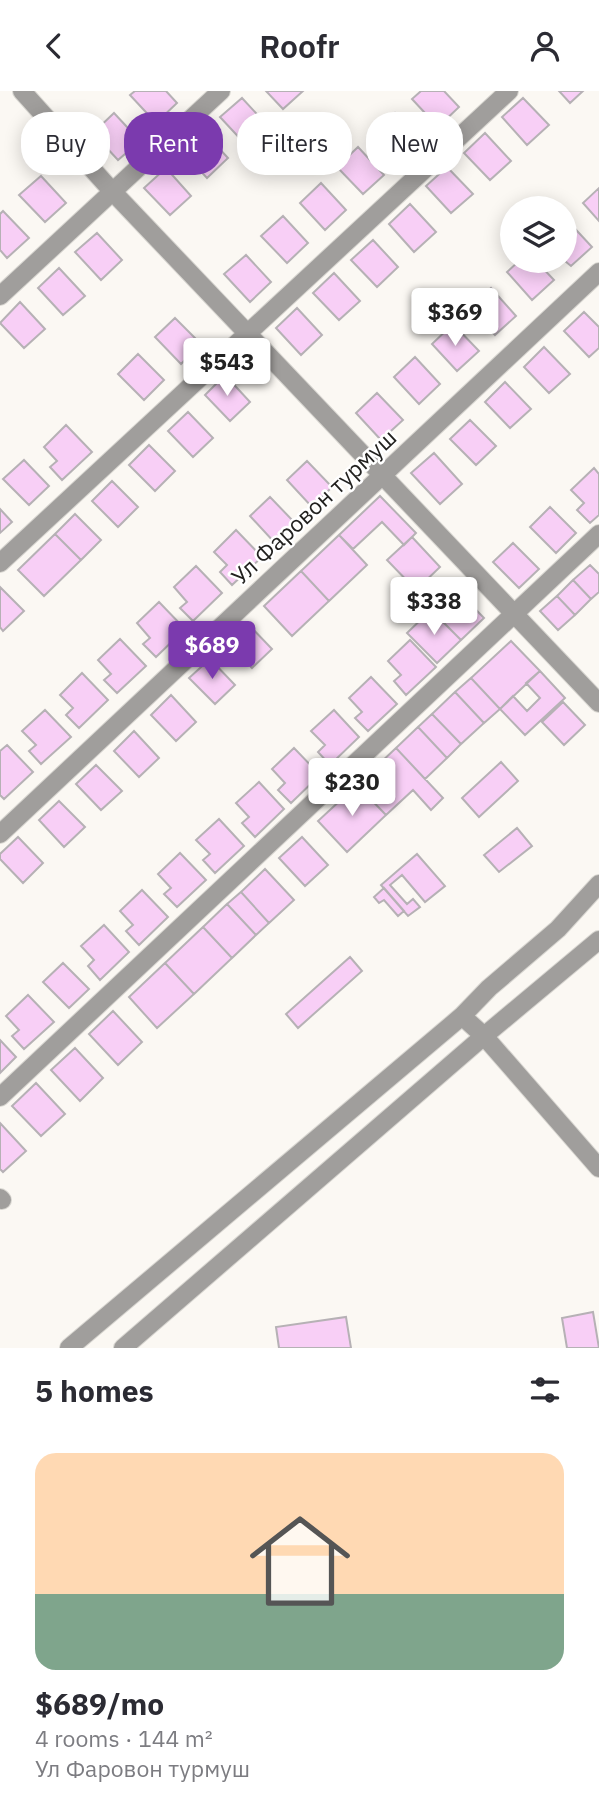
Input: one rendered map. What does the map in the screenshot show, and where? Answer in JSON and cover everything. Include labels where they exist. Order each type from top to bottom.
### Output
[{"type":"street","points":[[22,91],[112,191],[599,703]]},
{"type":"street","points":[[0,296],[221,91]]},
{"type":"street","points":[[0,563],[509,91]]},
{"type":"street","name":"Ул Фаровон турмуш","points":[[0,834],[599,272]]},
{"type":"street","points":[[0,1097],[516,615],[599,534]]},
{"type":"street","points":[[69,1348],[461,1016],[489,988],[558,929],[599,884]]},
{"type":"street","points":[[123,1348],[599,940]]},
{"type":"street","points":[[461,1016],[484,1036],[599,1168]]},
{"type":"building","points":[[135,91],[166,91],[177,103],[168,112],[146,112],[130,95]]},
{"type":"building","points":[[266,91],[303,91],[283,109]]},
{"type":"building","points":[[421,91],[444,91],[459,107],[454,112],[424,112],[412,99]]},
{"type":"building","points":[[559,91],[583,91],[570,103]]},
{"type":"building","points":[[242,98],[255,112],[237,112],[237,135],[223,120],[223,114]]},
{"type":"building","points":[[523,98],[549,125],[527,145],[502,117]]},
{"type":"building","points":[[114,113],[124,124],[124,155],[118,160],[110,151],[110,117]]},
{"type":"building","points":[[485,133],[511,161],[490,180],[464,153]]},
{"type":"building","points":[[358,147],[366,156],[366,175],[384,175],[363,194],[345,175],[352,175],[352,153]]},
{"type":"building","points":[[158,175],[172,175],[191,196],[170,215],[144,188]]},
{"type":"building","points":[[438,175],[455,175],[473,194],[451,213],[426,186]]},
{"type":"building","points":[[41,176],[66,203],[45,222],[19,195]]},
{"type":"building","points":[[321,183],[346,210],[325,230],[300,203]]},
{"type":"building","points":[[599,188],[599,221],[583,203]]},
{"type":"building","points":[[410,204],[436,232],[414,252],[389,224]]},
{"type":"building","points":[[3,211],[29,238],[7,258],[0,250],[0,214]]},
{"type":"building","points":[[283,216],[308,243],[287,263],[261,236]]},
{"type":"building","points":[[577,231],[592,247],[577,261]]},
{"type":"building","points":[[97,233],[122,260],[101,280],[75,252]]},
{"type":"building","points":[[373,240],[398,267],[377,287],[351,260]]},
{"type":"building","points":[[246,255],[271,282],[250,302],[224,274]]},
{"type":"building","points":[[59,268],[85,296],[63,315],[38,288]]},
{"type":"building","points":[[334,273],[360,301],[339,320],[313,293]]},
{"type":"building","points":[[508,273],[547,273],[554,280],[532,300]]},
{"type":"building","points":[[491,288],[516,316],[495,335],[469,308]]},
{"type":"building","points":[[20,302],[45,329],[24,348],[0,323]]},
{"type":"building","points":[[297,308],[322,335],[301,355],[276,328]]},
{"type":"building","points":[[584,312],[599,327],[599,348],[589,357],[564,331]]},
{"type":"building","points":[[175,318],[201,344],[181,364],[155,337]]},
{"type":"building","points":[[453,324],[479,351],[457,371],[432,344]]},
{"type":"building","points":[[544,347],[570,374],[549,393],[524,367]]},
{"type":"building","points":[[138,354],[164,380],[144,400],[118,374]]},
{"type":"building","points":[[415,357],[440,384],[419,404],[394,377]]},
{"type":"building","points":[[225,375],[250,402],[230,421],[205,395]]},
{"type":"building","points":[[505,382],[531,409],[510,428],[485,402]]},
{"type":"building","points":[[377,393],[403,420],[381,440],[356,413]]},
{"type":"building","points":[[188,412],[213,438],[193,457],[168,431]]},
{"type":"building","points":[[470,420],[496,446],[476,465],[450,439]]},
{"type":"building","points":[[66,425],[92,452],[62,480],[50,467],[57,461],[44,447]]},
{"type":"building","points":[[149,445],[175,471],[155,491],[129,465]]},
{"type":"building","points":[[434,453],[462,484],[440,504],[411,473]]},
{"type":"building","points":[[24,460],[49,486],[29,505],[3,479]]},
{"type":"building","points":[[307,461],[332,487],[312,507],[287,480]]},
{"type":"building","points":[[594,468],[599,474],[599,515],[590,523],[577,510],[584,503],[571,490]]},
{"type":"building","points":[[112,481],[138,507],[118,527],[92,501]]},
{"type":"building","points":[[380,496],[416,533],[404,545],[382,522],[353,549],[339,535]]},
{"type":"building","points":[[270,497],[295,523],[275,543],[250,516]]},
{"type":"building","points":[[550,507],[576,533],[556,553],[530,527]]},
{"type":"building","points":[[0,509],[12,522],[0,533]]},
{"type":"building","points":[[75,514],[101,540],[81,560],[55,534]]},
{"type":"building","points":[[236,530],[262,557],[232,585],[220,572],[227,565],[214,552]]},
{"type":"building","points":[[55,534],[81,560],[44,596],[18,570]]},
{"type":"building","points":[[339,535],[367,565],[329,601],[301,571]]},
{"type":"building","points":[[412,537],[440,567],[416,590],[387,560]]},
{"type":"building","points":[[513,543],[539,569],[519,588],[493,562]]},
{"type":"building","points":[[590,565],[599,574],[599,592],[591,599],[573,580]]},
{"type":"building","points":[[196,566],[222,593],[193,621],[180,608],[187,602],[174,587]]},
{"type":"building","points":[[301,571],[329,601],[292,636],[264,606]]},
{"type":"building","points":[[573,580],[591,599],[575,615],[557,596]]},
{"type":"building","points":[[0,587],[24,611],[3,631],[0,627]]},
{"type":"building","points":[[455,588],[484,618],[461,640],[431,610]]},
{"type":"building","points":[[557,596],[575,615],[558,630],[540,611]]},
{"type":"building","points":[[159,602],[185,629],[156,657],[143,644],[150,638],[137,623]]},
{"type":"building","points":[[431,610],[461,640],[437,663],[407,633]]},
{"type":"building","points":[[247,623],[272,649],[252,668],[227,642]]},
{"type":"building","points":[[120,639],[146,666],[117,693],[104,680],[111,674],[98,660]]},
{"type":"building","points":[[410,640],[436,667],[406,695],[394,681],[401,675],[388,661]]},
{"type":"building","points":[[511,641],[540,671],[500,709],[471,678]]},
{"type":"building","points":[[210,659],[235,685],[215,704],[189,678]]},
{"type":"building","points":[[540,671],[565,698],[525,735],[500,709],[513,696],[527,711],[540,698],[526,683]]},
{"type":"building","points":[[82,673],[108,700],[79,728],[66,715],[73,708],[60,695]]},
{"type":"building","points":[[371,677],[397,704],[368,731],[355,718],[362,712],[349,698]]},
{"type":"building","points":[[471,678],[500,709],[484,723],[455,692]]},
{"type":"building","points":[[455,692],[484,723],[461,744],[432,714]]},
{"type":"building","points":[[171,695],[196,722],[176,741],[151,715]]},
{"type":"building","points":[[563,702],[585,725],[564,745],[542,722]]},
{"type":"building","points":[[45,710],[71,737],[41,764],[29,751],[36,745],[22,731]]},
{"type":"building","points":[[334,710],[359,737],[330,765],[318,752],[325,745],[311,731]]},
{"type":"building","points":[[432,714],[461,744],[447,758],[418,727]]},
{"type":"building","points":[[418,727],[447,758],[425,779],[396,748]]},
{"type":"building","points":[[134,731],[159,758],[139,777],[114,751]]},
{"type":"building","points":[[7,745],[33,772],[4,799],[0,795],[0,751]]},
{"type":"building","points":[[294,748],[320,775],[291,803],[278,790],[285,783],[272,769]]},
{"type":"building","points":[[396,748],[443,798],[431,810],[413,790],[386,815],[357,785]]},
{"type":"building","points":[[501,762],[518,781],[479,817],[462,798]]},
{"type":"building","points":[[96,765],[122,791],[101,810],[76,784]]},
{"type":"building","points":[[259,782],[284,809],[255,837],[242,823],[249,817],[236,803]]},
{"type":"building","points":[[357,785],[386,815],[347,852],[318,821]]},
{"type":"building","points":[[59,801],[85,827],[64,847],[39,820]]},
{"type":"building","points":[[219,819],[244,846],[215,873],[203,860],[210,854],[196,840]]},
{"type":"building","points":[[517,828],[532,846],[499,872],[484,855]]},
{"type":"building","points":[[18,837],[43,863],[23,883],[0,859],[0,854]]},
{"type":"building","points":[[302,837],[328,865],[305,886],[279,858]]},
{"type":"building","points":[[180,853],[206,880],[177,907],[164,894],[171,888],[158,874]]},
{"type":"building","points":[[417,854],[445,886],[425,902],[402,875],[390,885],[407,904],[413,899],[420,907],[408,916],[381,885]]},
{"type":"building","points":[[265,869],[294,900],[269,923],[241,892]]},
{"type":"building","points":[[384,888],[404,911],[398,916],[384,900],[379,903],[374,897]]},
{"type":"building","points":[[142,890],[168,917],[139,945],[126,931],[133,925],[120,911]]},
{"type":"building","points":[[241,892],[269,923],[256,935],[227,904]]},
{"type":"building","points":[[227,904],[256,935],[232,958],[203,927]]},
{"type":"building","points":[[104,925],[129,952],[100,980],[88,966],[94,960],[81,946]]},
{"type":"building","points":[[203,927],[232,958],[194,994],[165,963]]},
{"type":"building","points":[[350,957],[362,971],[298,1028],[286,1014]]},
{"type":"building","points":[[63,963],[89,989],[69,1008],[43,982]]},
{"type":"building","points":[[165,963],[194,994],[157,1028],[129,997]]},
{"type":"building","points":[[28,995],[54,1022],[24,1049],[12,1036],[19,1030],[6,1016]]},
{"type":"building","points":[[113,1011],[142,1042],[118,1065],[89,1034]]},
{"type":"building","points":[[0,1040],[16,1057],[0,1073]]},
{"type":"building","points":[[75,1048],[103,1078],[80,1101],[51,1070]]},
{"type":"building","points":[[36,1083],[65,1114],[41,1136],[12,1106]]},
{"type":"building","points":[[0,1123],[26,1151],[3,1172],[0,1169]]},
{"type":"building","points":[[593,1312],[599,1348],[567,1348],[562,1318]]},
{"type":"building","points":[[346,1317],[351,1348],[279,1348],[276,1327]]}]
